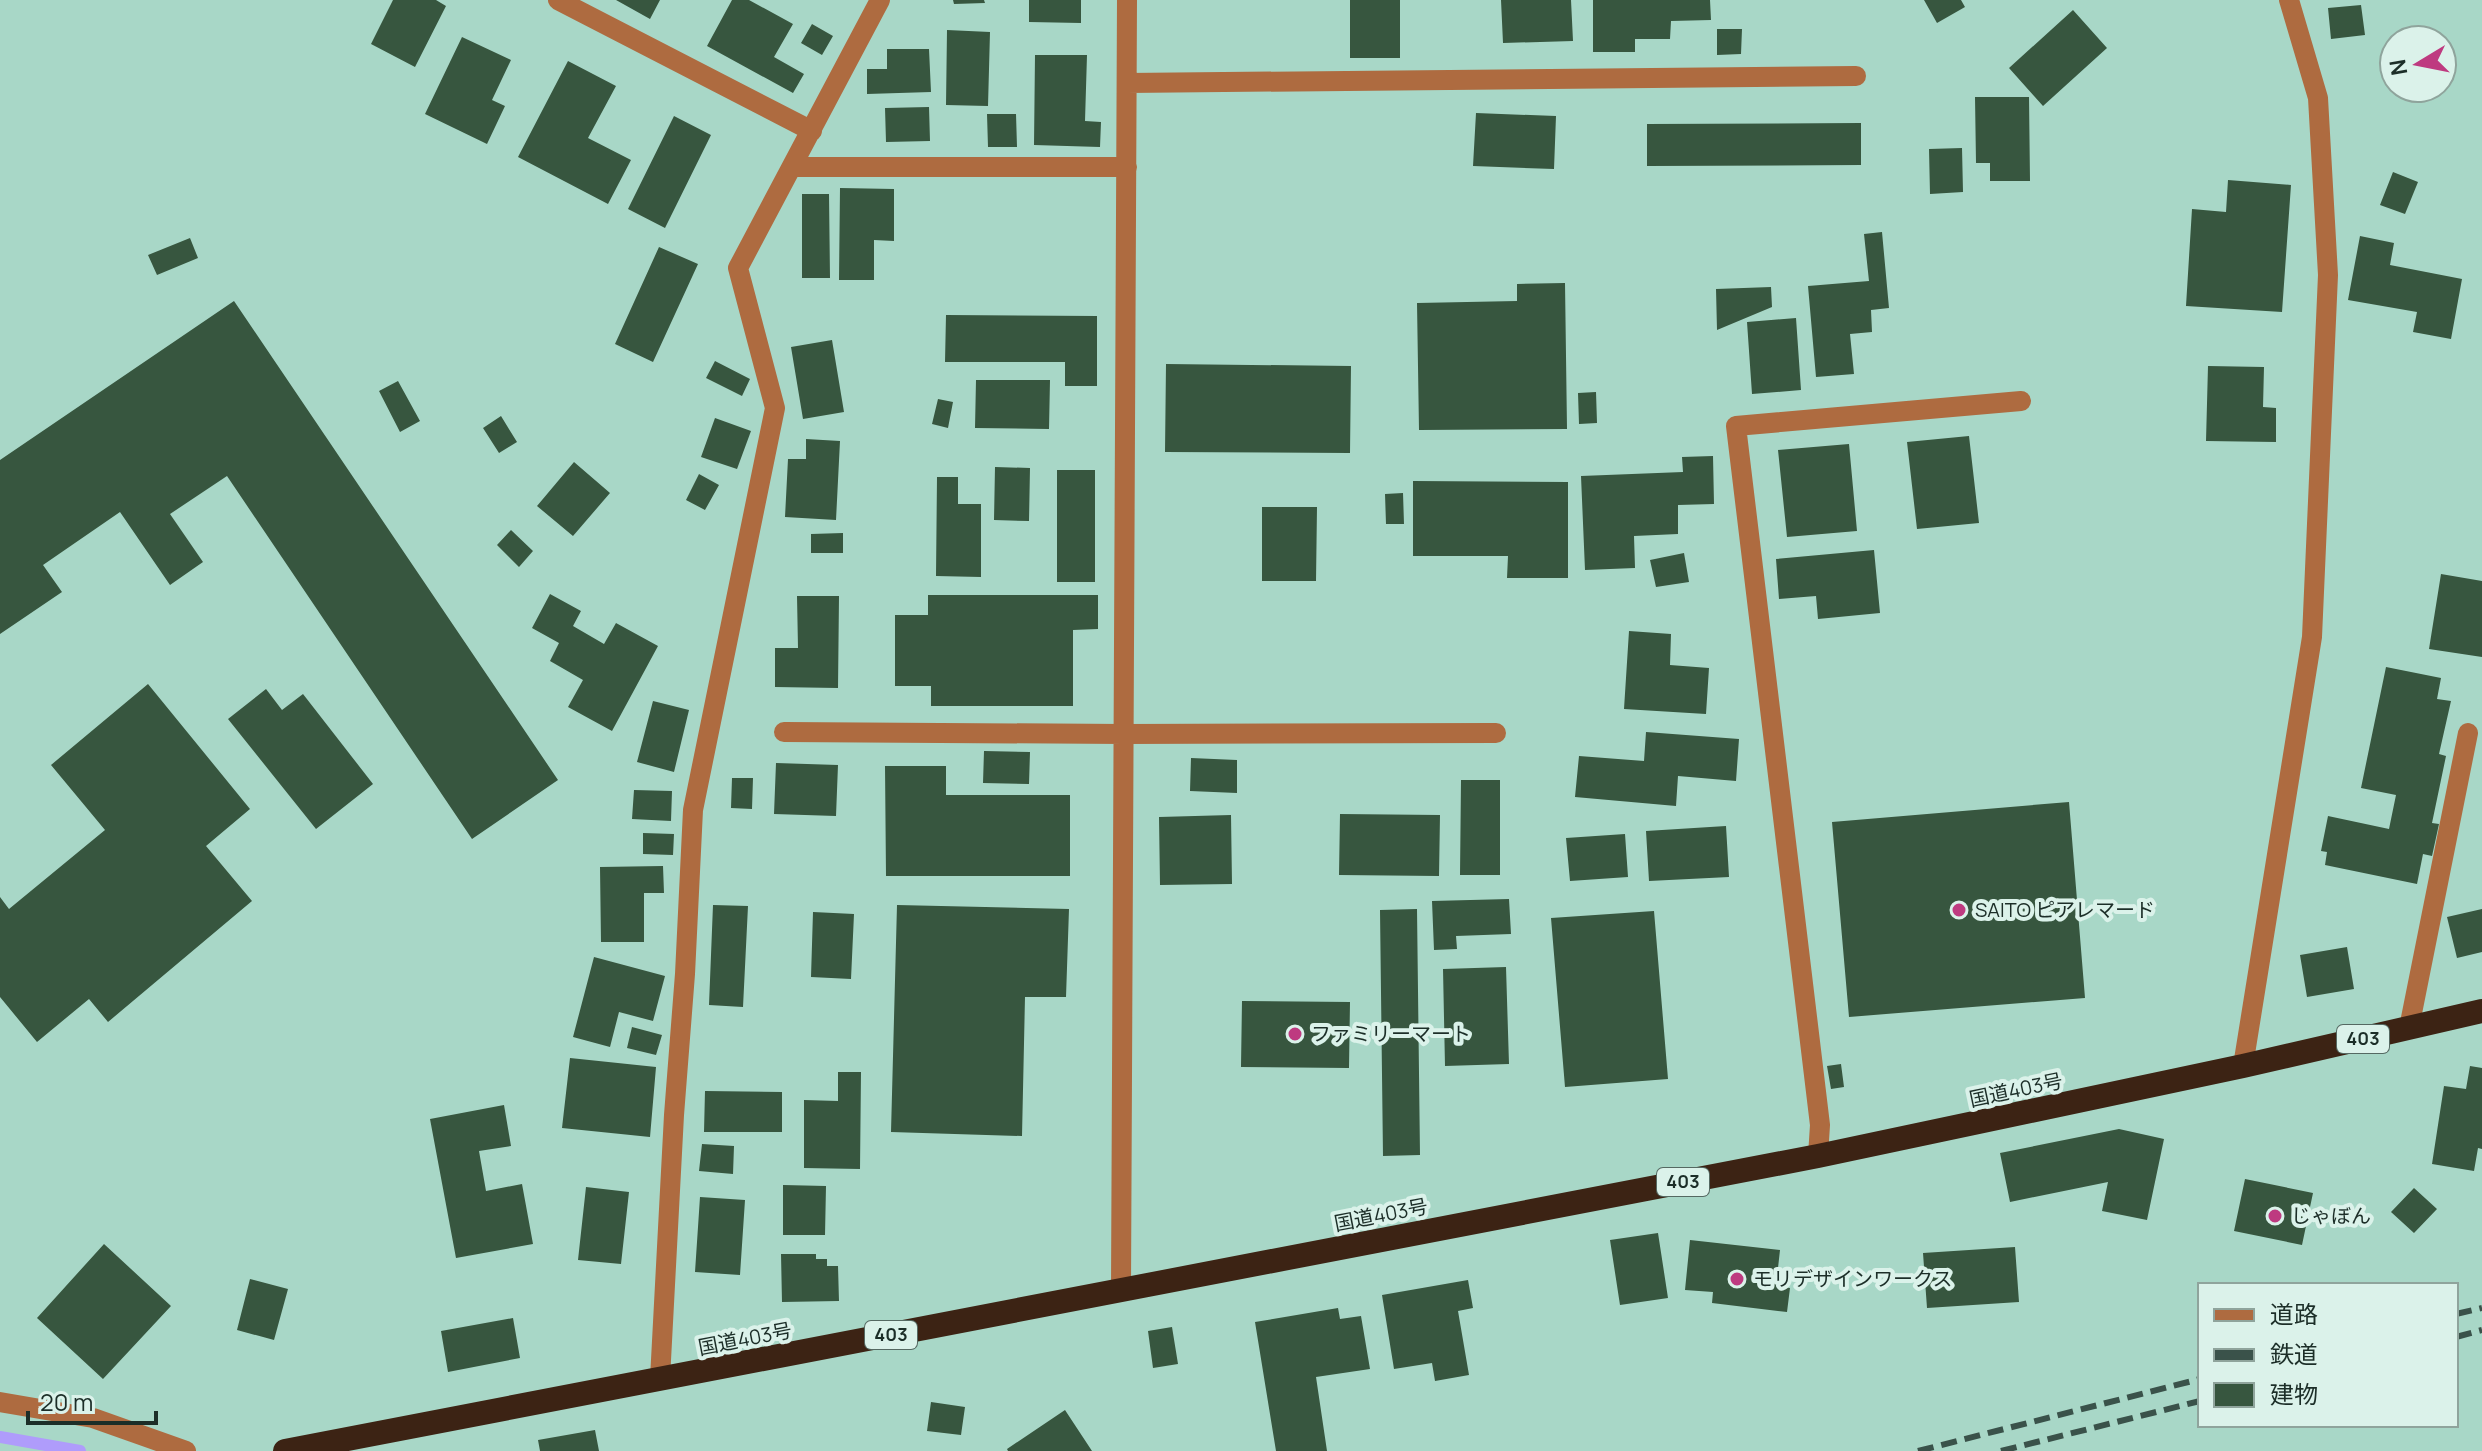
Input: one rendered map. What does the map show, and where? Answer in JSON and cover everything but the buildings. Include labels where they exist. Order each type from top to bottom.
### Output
[{"type":"highway","name":"国道403号","points":[[285,1451],[1818,1156],[2243,1066],[2482,1011]]},
{"type":"street","points":[[559,0],[812,131]]},
{"type":"street","points":[[660,1379],[693,810],[775,408],[738,268],[880,0]]},
{"type":"street","points":[[1121,1290],[1127,0]]},
{"type":"street","points":[[2243,1066],[2312,637],[2327,291],[2318,98],[2289,0]]},
{"type":"street","points":[[1127,83],[1856,76]]},
{"type":"street","points":[[793,167],[1127,167]]},
{"type":"street","points":[[1818,1156],[1820,1125],[1736,426],[2021,401]]},
{"type":"street","points":[[784,732],[1496,733]]},
{"type":"street","points":[[2409,1028],[2468,733]]},
{"type":"street","points":[[0,1402],[93,1418],[186,1451]]},
{"type":"waterway","points":[[0,1437],[80,1451]]},
{"type":"railway","points":[[2458,1314],[2482,1308]]},
{"type":"railway","points":[[2458,1336],[2482,1330]]},
{"type":"railway","points":[[1918,1451],[2198,1380]]},
{"type":"railway","points":[[2001,1451],[2198,1402]]},
{"type":"place","name":"SAITO ピアレマード","points":[[1959,910]]},
{"type":"place","name":"ファミリーマート","points":[[1295,1034]]},
{"type":"place","name":"じゃぼん","points":[[2275,1216]]},
{"type":"place","name":"モリデザインワークス","points":[[1737,1279]]}]
